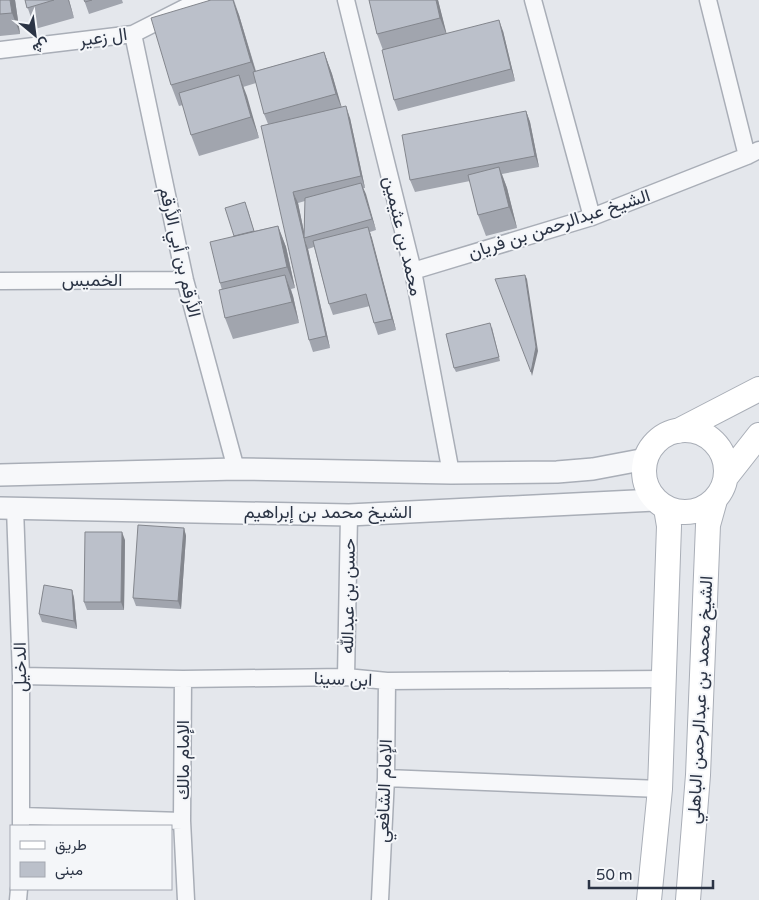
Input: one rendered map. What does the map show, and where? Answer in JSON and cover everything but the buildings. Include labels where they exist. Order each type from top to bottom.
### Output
[{"type":"main road","points":[[678,431],[691,430],[704,434],[714,441],[722,452],[726,464],[726,477],[722,490],[715,500],[704,508],[692,512],[678,512],[661,504],[648,489],[644,477],[646,458],[656,442],[666,435],[678,431],[759,389]]},
{"type":"main road","points":[[726,477],[759,435]]},
{"type":"main road","name":"الشيخ محمد بن عبدالرحمن الباهلي","points":[[688,900],[698,775],[708,525],[715,500]]},
{"type":"main road","name":"الشيخ محمد بن عبدالرحمن الباهلي","points":[[649,900],[660,789],[665,679],[669,526],[661,504]]},
{"type":"street","name":"ال زعير","points":[[0,50],[133,34],[200,0]]},
{"type":"street","name":"محمد بن عثيمين","points":[[346,0],[413,271],[451,473]]},
{"type":"street","points":[[533,0],[592,217]]},
{"type":"street","points":[[708,0],[753,153]]},
{"type":"street","name":"الأرقم بن أبي الأرقم","points":[[133,34],[185,280],[236,469]]},
{"type":"street","name":"الشيخ عبدالرحمن بن فريان","points":[[413,271],[592,217],[753,153]]},
{"type":"street","name":"الخميس","points":[[0,281],[185,280]]},
{"type":"street","points":[[0,475],[236,469],[451,473],[557,472],[593,469],[646,458]]},
{"type":"street","name":"الشيخ محمد بن إبراهيم","points":[[8,508],[349,514],[661,504]]},
{"type":"street","name":"الدخيل","points":[[8,508],[21,676],[22,821]]},
{"type":"street","name":"حسن بن عبدالله","points":[[346,677],[349,514]]},
{"type":"street","name":"ابن سينا","points":[[21,676],[183,679],[346,677],[387,681],[665,679]]},
{"type":"street","name":"الإمام مالك","points":[[183,679],[182,821],[186,900]]},
{"type":"street","name":"الإمام الشافعي","points":[[380,900],[386,778],[387,681]]},
{"type":"street","points":[[386,778],[660,789]]},
{"type":"street","points":[[22,821],[182,821]]}]
